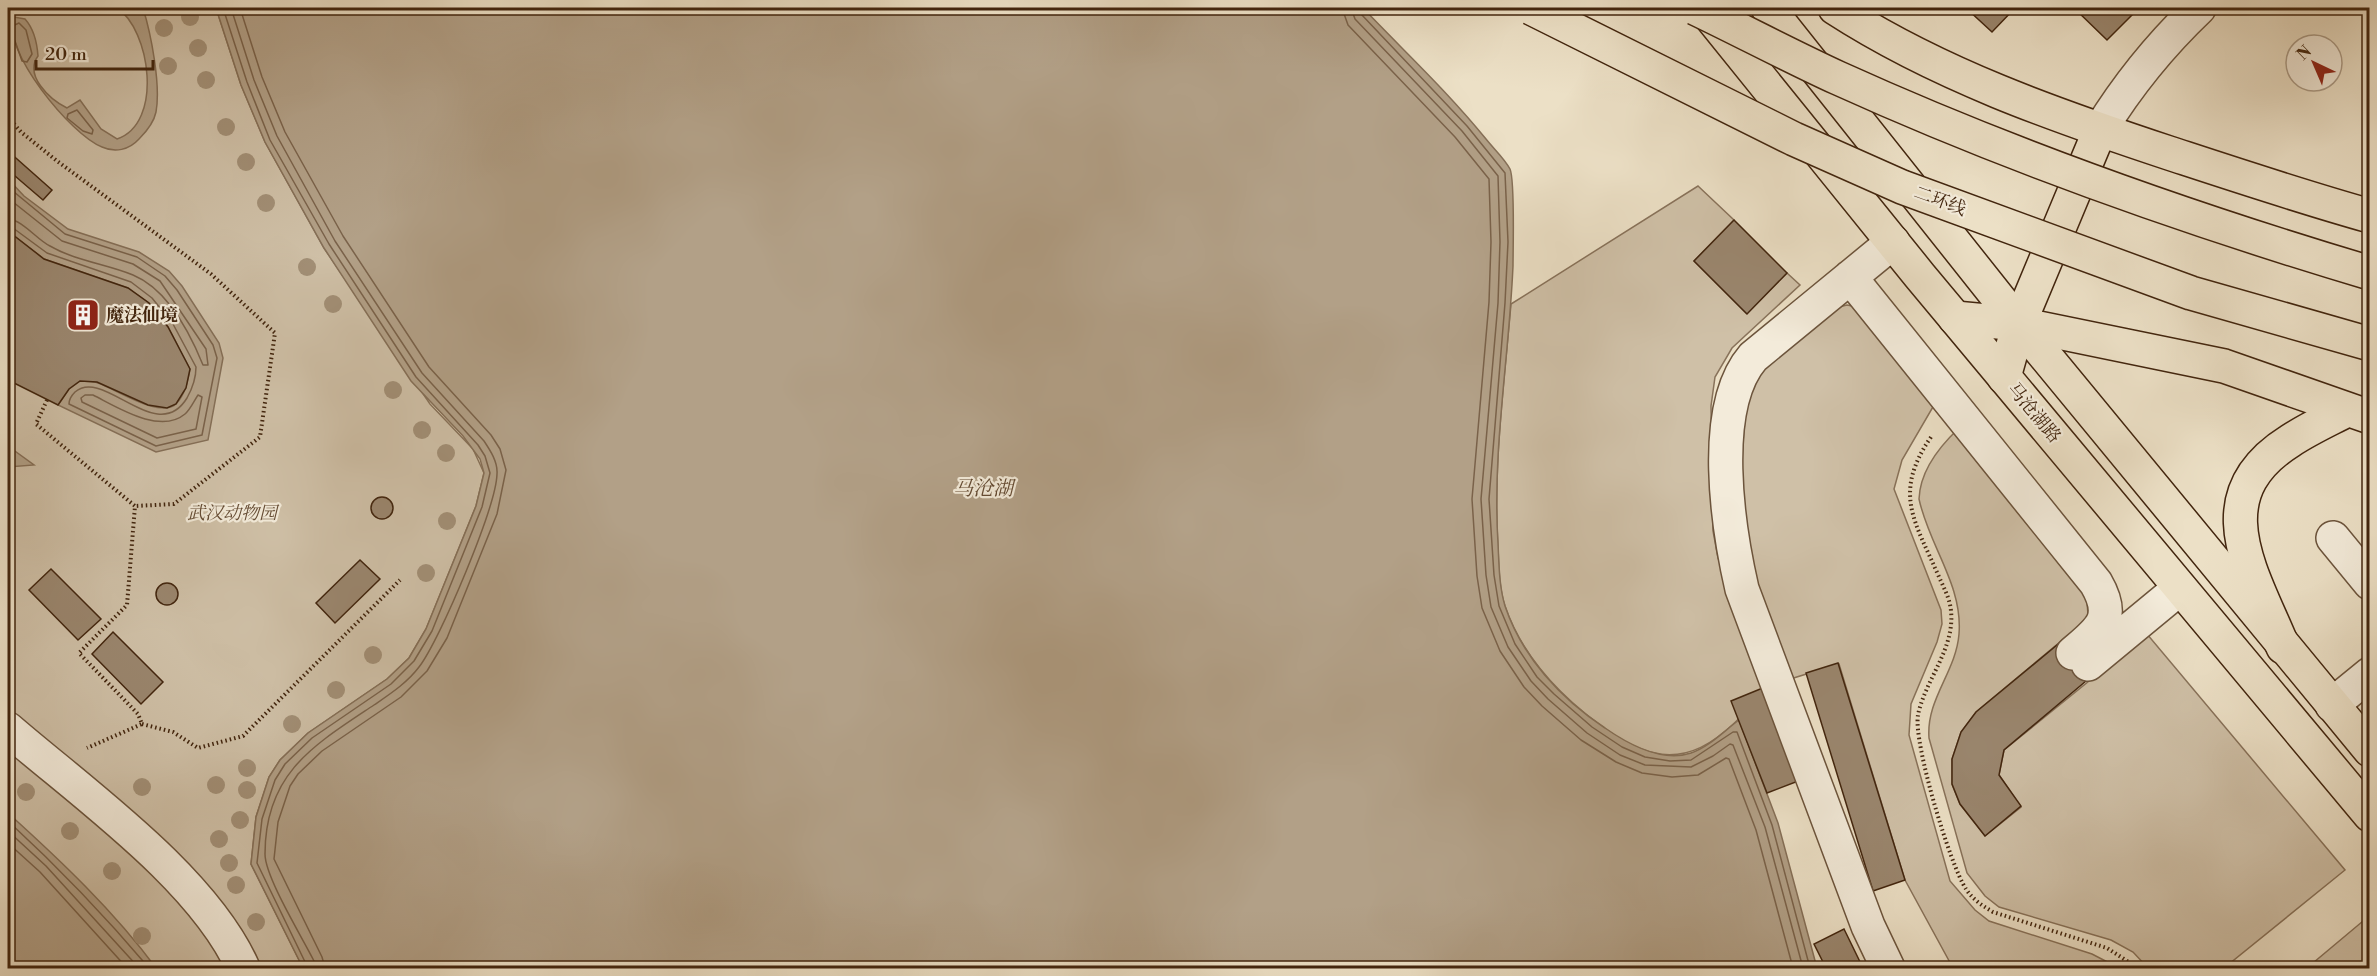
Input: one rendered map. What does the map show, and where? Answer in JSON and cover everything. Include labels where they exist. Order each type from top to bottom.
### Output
[{"type":"main road","name":"二环线","points":[[1531,8],[1794,139],[1902,187],[2191,293],[2370,344]]},
{"type":"main road","points":[[1695,8],[1838,78],[2008,150],[2224,229],[2370,273]]},
{"type":"main road","name":"马沧湖路","points":[[1703,8],[1955,318],[2370,815]]},
{"type":"main road","points":[[1768,8],[2019,324],[2370,750]]},
{"type":"main road","points":[[1835,8],[1863,25],[1976,83],[2100,130],[2370,216]]},
{"type":"main road","points":[[2004,377],[2019,324],[2100,130]]},
{"type":"main road","points":[[1955,318],[2019,324],[2224,366],[2358,414]]},
{"type":"main road","points":[[2283,647],[2248,561],[2240,530],[2241,502],[2256,473],[2271,455],[2290,441],[2358,414]]},
{"type":"street","points":[[2100,130],[2128,85],[2167,39],[2199,8]]},
{"type":"street","points":[[1888,969],[1868,926],[1742,589],[1733,549],[1726,476],[1731,405],[1743,368],[1753,357],[1893,242]]},
{"type":"street","points":[[1850,277],[2103,594],[2107,605],[2102,625],[2079,660],[2180,588]]},
{"type":"street","points":[[2333,538],[2370,583]]},
{"type":"street","points":[[2332,705],[2370,674]]},
{"type":"street","points":[[8,729],[157,858],[188,888],[207,910],[243,969]]},
{"type":"path","points":[[8,117],[57,161],[211,274],[275,333],[260,437],[174,504],[135,506],[36,424],[48,400]]},
{"type":"path","points":[[1953,404],[1920,456],[1910,482],[1909,498],[1951,610],[1951,624],[1944,650],[1921,705],[1917,726],[1927,776],[1957,873],[1966,890],[1977,903],[1993,912],[2107,948],[2138,969]]},
{"type":"path","points":[[135,506],[126,605],[79,653],[138,714],[142,724]]},
{"type":"path","points":[[60,774],[87,747],[142,724],[172,732],[198,748],[243,736],[400,580]]},
{"type":"green space","name":"武汉动物园","points":[[8,8],[216,8],[241,85],[265,142],[324,248],[430,404],[473,449],[484,473],[476,506],[426,629],[409,658],[387,679],[308,733],[280,760],[269,777],[256,817],[251,864],[303,968],[8,968]]},
{"type":"green space","points":[[1698,186],[1734,220],[1694,261],[1746,313],[1787,273],[1800,285],[1732,348],[1715,377],[1711,406],[1713,531],[1718,558],[1770,685],[1719,736],[1701,747],[1682,754],[1662,754],[1639,748],[1614,735],[1580,709],[1549,680],[1535,663],[1513,626],[1503,599],[1499,570],[1497,487],[1500,426],[1511,304]]},
{"type":"green space","points":[[1847,305],[1857,307],[1937,400],[1902,460],[1894,489],[1941,610],[1942,624],[1937,642],[1911,704],[1909,735],[1950,881],[1975,910],[1989,921],[2092,954],[2119,968],[1953,968],[1905,880],[1839,664],[1787,680],[1751,573],[1744,541],[1742,461],[1748,405],[1753,384],[1761,370],[1788,345],[1839,307]]},
{"type":"green space","points":[[1958,429],[2086,589],[2088,615],[2084,622],[1976,712],[1961,732],[1952,759],[1952,784],[1960,804],[1985,836],[2021,807],[1999,775],[2004,750],[2147,634],[2345,870],[2224,968],[2148,968],[2133,952],[2111,940],[1999,907],[1985,896],[1967,873],[1929,738],[1929,724],[1936,698],[1957,648],[1959,616],[1951,582],[1930,533],[1919,499],[1923,479],[1931,461]]},
{"type":"green space","points":[[2369,916],[2369,968],[2307,968]]},
{"type":"water","points":[[117,8],[143,8],[154,60],[157,101],[155,116],[144,133],[131,146],[117,150],[107,149],[89,140],[57,109],[42,90],[28,69],[18,49],[13,31],[14,17],[25,19],[31,27],[38,56],[34,63],[34,71],[40,86],[46,93],[67,108],[80,100],[101,129],[117,139],[132,130],[141,115],[146,96],[147,75],[138,35],[128,19]]},
{"type":"water","name":"马沧湖","points":[[216,8],[1363,8],[1457,105],[1502,157],[1512,176],[1513,266],[1499,439],[1497,508],[1500,583],[1512,625],[1545,675],[1573,704],[1605,728],[1635,746],[1669,756],[1691,753],[1710,743],[1739,720],[1778,823],[1817,968],[303,968],[251,864],[256,817],[269,777],[280,760],[308,733],[387,679],[409,658],[426,629],[476,506],[484,473],[480,459],[463,436],[411,381],[324,248],[265,142],[241,85]]},
{"type":"water","points":[[8,179],[24,196],[68,229],[139,252],[169,271],[182,286],[219,343],[223,358],[208,440],[156,452],[58,405],[69,389],[80,381],[92,381],[149,406],[169,408],[176,404],[182,396],[190,369],[168,327],[149,303],[128,288],[44,259],[8,231]]},
{"type":"water","points":[[8,446],[34,465],[8,467]]},
{"type":"water","points":[[8,813],[104,906],[156,968],[8,968]]},
{"type":"building","points":[[1966,8],[2015,8],[1992,32]]},
{"type":"building","points":[[2074,8],[2139,8],[2107,40]]},
{"type":"building","points":[[8,151],[52,190],[43,200],[8,170]]},
{"type":"building","points":[[1734,220],[1787,273],[1747,314],[1694,261]]},
{"type":"building","name":"魔法仙境","points":[[8,231],[44,259],[128,288],[149,303],[168,327],[190,369],[186,388],[176,404],[167,408],[148,405],[97,382],[80,381],[69,389],[58,405],[8,380]]},
{"type":"building","points":[[382,497],[390,500],[393,508],[390,516],[382,519],[374,516],[371,508],[374,500]]},
{"type":"building","points":[[360,560],[380,579],[335,623],[316,603]]},
{"type":"building","points":[[51,569],[101,619],[78,640],[29,590]]},
{"type":"building","points":[[167,583],[175,586],[178,594],[175,602],[167,605],[159,602],[156,594],[159,586]]},
{"type":"building","points":[[113,632],[163,682],[141,704],[92,654]]},
{"type":"building","points":[[2063,640],[2092,676],[2004,750],[1999,775],[2021,806],[1985,836],[1960,804],[1952,784],[1952,759],[1961,732],[1976,712]]},
{"type":"building","points":[[1838,663],[1905,880],[1873,891],[1806,673]]},
{"type":"building","points":[[1770,685],[1806,778],[1767,793],[1731,701]]},
{"type":"building","points":[[1844,929],[1863,968],[1826,968],[1814,944]]},
{"type":"place","name":"魔法仙境","points":[[83,315]]}]
